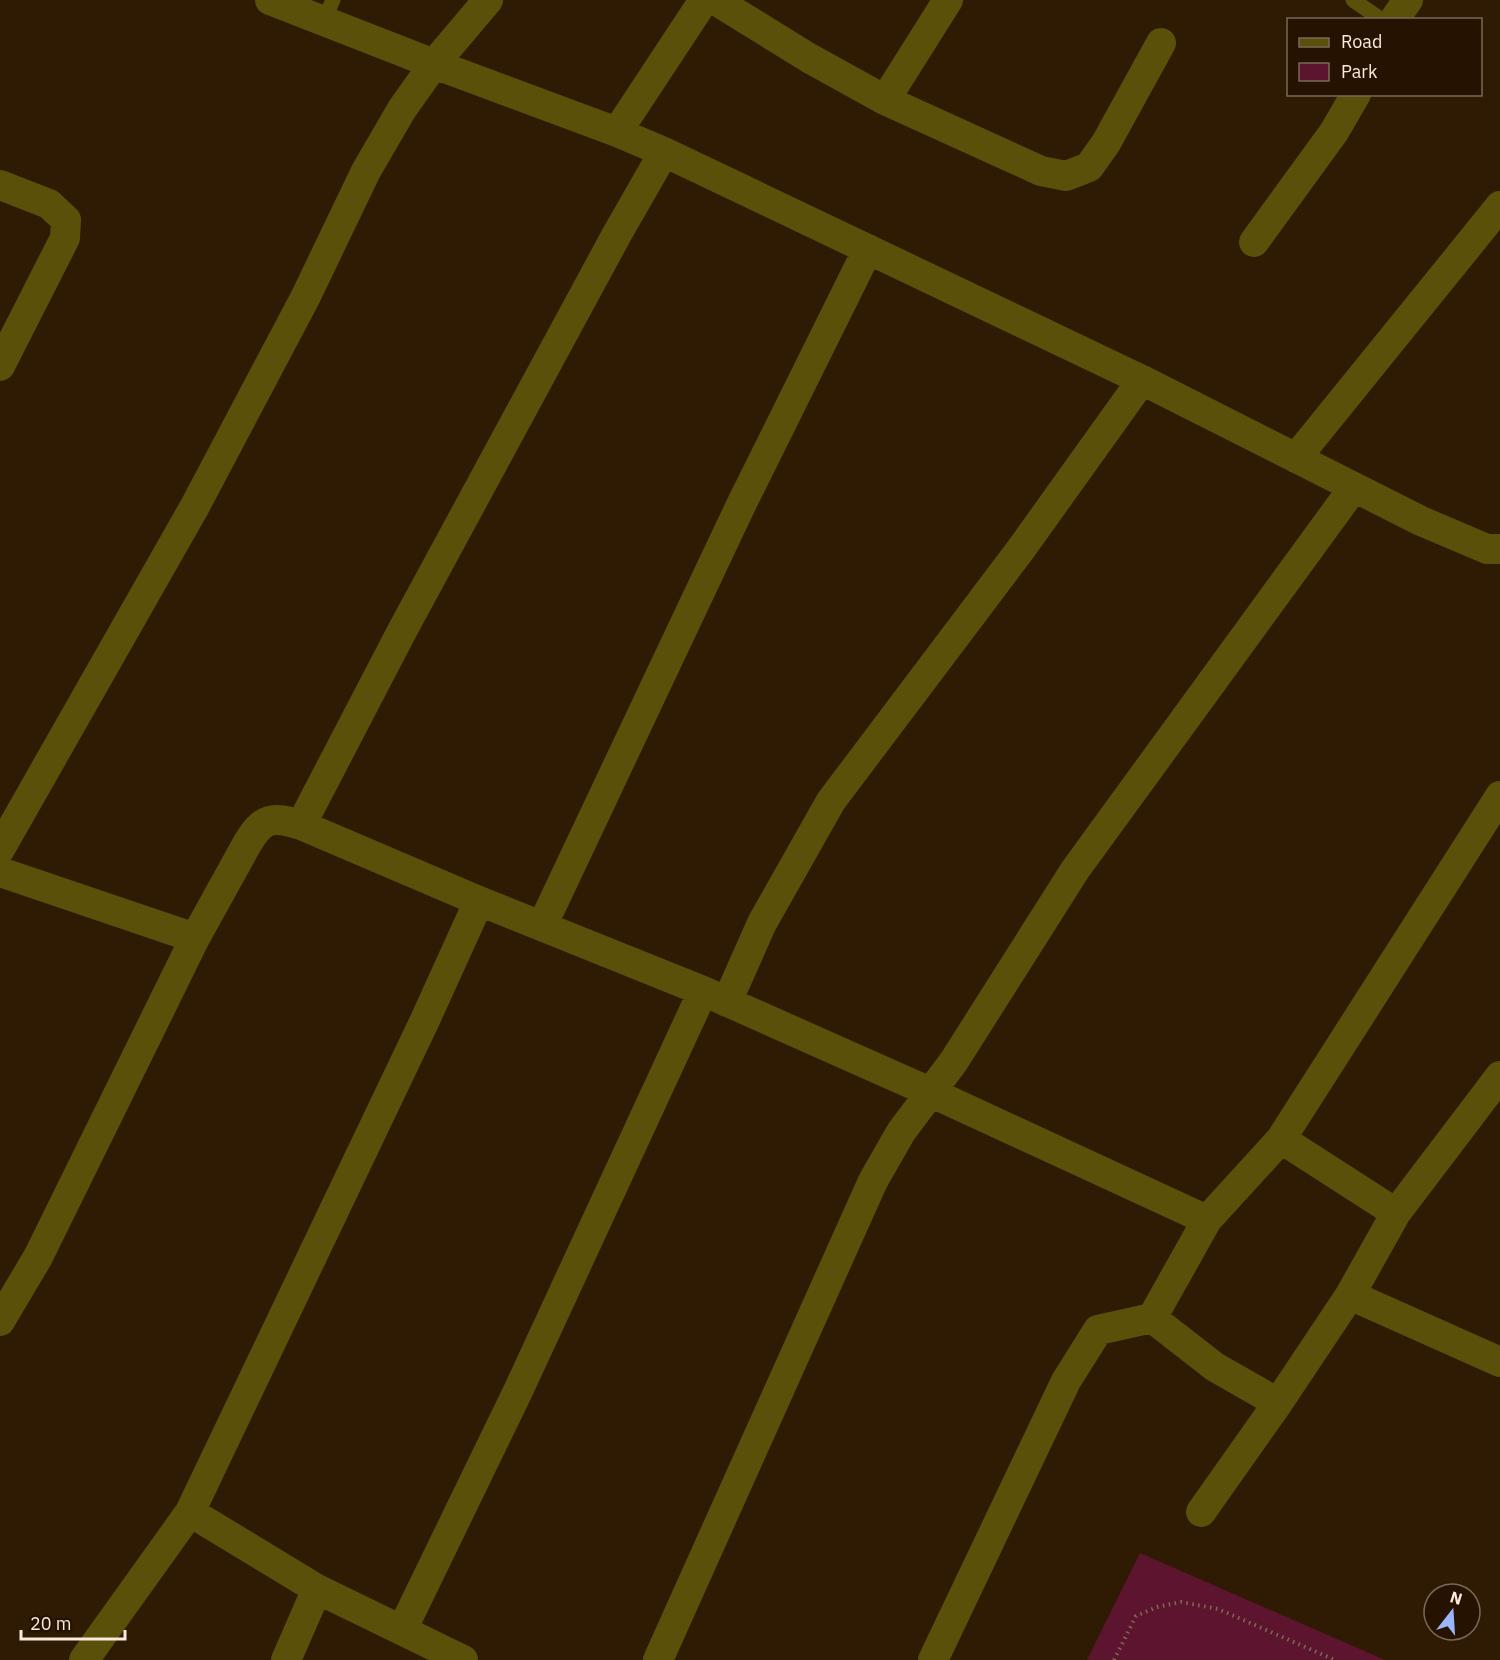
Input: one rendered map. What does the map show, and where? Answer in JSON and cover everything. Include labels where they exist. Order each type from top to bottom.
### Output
[{"type":"street","points":[[270,0],[328,10],[434,64],[617,132],[664,152],[1142,380],[1430,525],[1487,549],[1500,549]]},
{"type":"street","points":[[0,849],[195,506],[305,298],[366,171],[402,109],[434,64],[488,0]]},
{"type":"street","points":[[617,132],[704,0]]},
{"type":"street","points":[[715,0],[809,58],[885,99],[1041,171],[1066,176],[1089,167],[1106,143],[1161,43]]},
{"type":"street","points":[[885,99],[948,0]]},
{"type":"street","points":[[1395,18],[1408,0]]},
{"type":"street","points":[[1254,242],[1334,132],[1355,96]]},
{"type":"street","points":[[301,825],[402,631],[617,234],[664,152]]},
{"type":"street","points":[[0,185],[49,204],[66,220],[65,238],[0,366]]},
{"type":"street","points":[[1296,458],[1500,206]]},
{"type":"street","points":[[542,926],[740,507],[868,249]]},
{"type":"street","points":[[402,1630],[518,1391],[715,997],[762,923],[831,801],[1021,549],[1142,380]]},
{"type":"street","points":[[658,1660],[873,1182],[901,1132],[976,1028],[1075,870],[1354,487]]},
{"type":"street","points":[[933,1660],[1066,1381],[1098,1330],[1152,1318],[1207,1220],[1281,1139],[1500,796]]},
{"type":"street","points":[[0,1321],[38,1257],[195,938],[256,830],[267,821],[283,820],[301,825],[479,901],[715,997],[930,1092],[1207,1220]]},
{"type":"street","points":[[0,872],[195,938]]},
{"type":"street","points":[[84,1660],[190,1512],[425,1020],[479,901]]},
{"type":"street","points":[[1201,1512],[1350,1295],[1396,1214],[1500,1076]]},
{"type":"street","points":[[1281,1139],[1396,1214]]},
{"type":"street","points":[[1350,1295],[1500,1362]]},
{"type":"street","points":[[1152,1318],[1215,1367],[1278,1403]]},
{"type":"street","points":[[190,1512],[317,1589],[463,1660]]},
{"type":"street","points":[[286,1660],[317,1589]]},
{"type":"lane","points":[[1353,0],[1379,18]]},
{"type":"path","points":[[1114,1660],[1136,1616],[1156,1607],[1181,1602],[1218,1610],[1335,1660]]},
{"type":"green space","points":[[1140,1553],[1385,1660],[1087,1660]]}]
